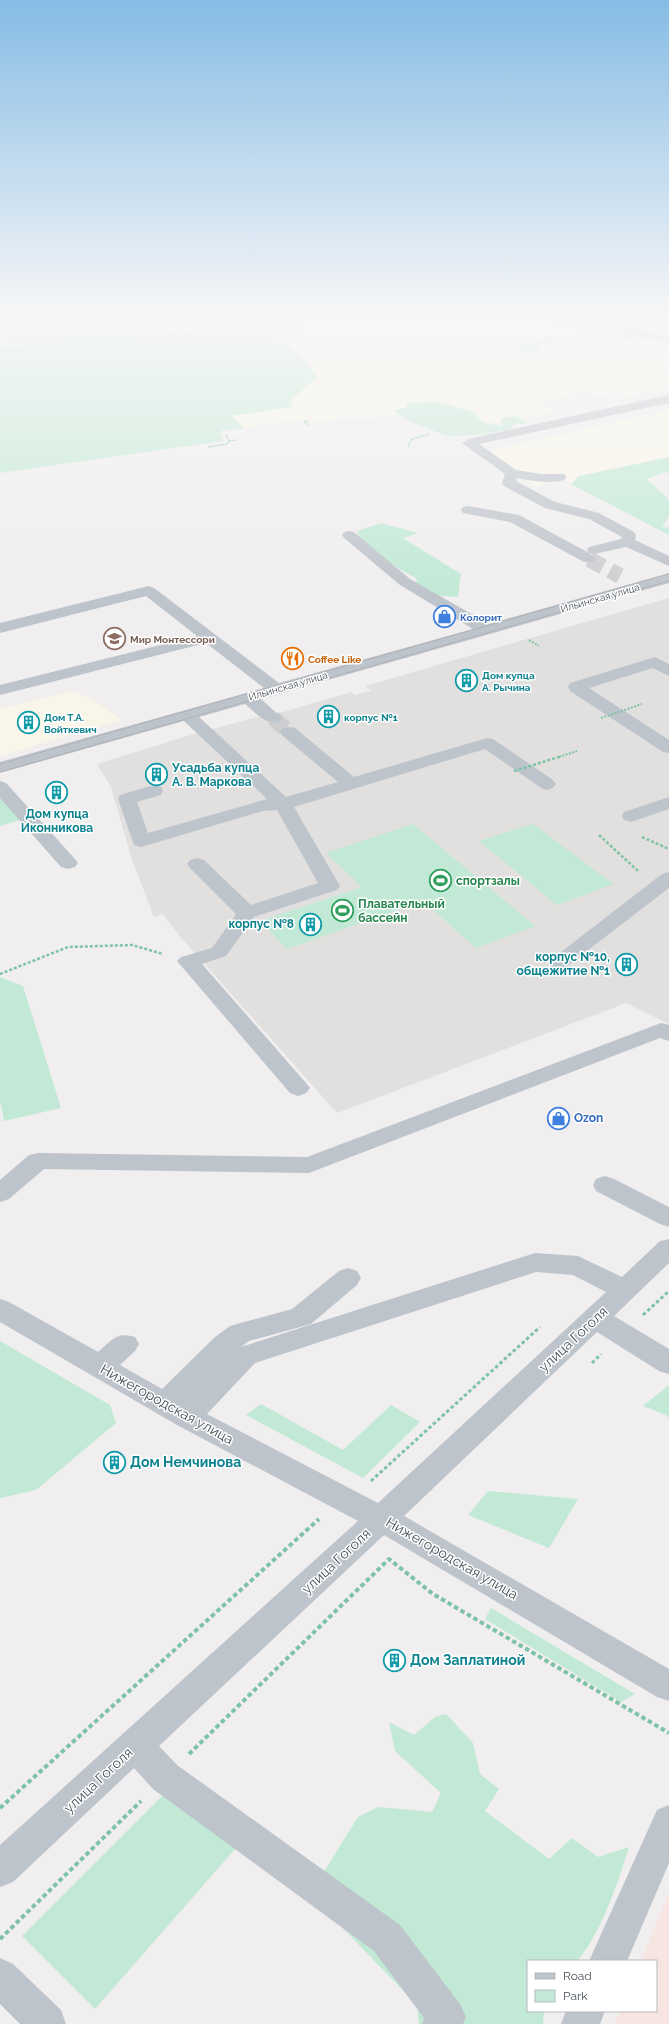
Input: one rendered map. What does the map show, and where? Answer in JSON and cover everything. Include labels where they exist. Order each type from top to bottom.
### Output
[{"type":"street","points":[[559,476],[541,478],[512,473],[468,443],[626,408]]},
{"type":"street","points":[[512,473],[509,483],[550,505],[594,516],[629,535],[628,542]]},
{"type":"street","points":[[537,498],[473,511],[514,518],[592,555],[628,542],[669,562]]},
{"type":"street","points":[[349,535],[405,582],[487,630]]},
{"type":"street","points":[[620,576],[638,587]]},
{"type":"street","name":"Ильинская улица","points":[[0,768],[669,578]]},
{"type":"street","points":[[0,628],[149,591],[277,690]]},
{"type":"street","points":[[0,690],[208,638]]},
{"type":"street","points":[[669,671],[655,662],[576,687],[669,748]]},
{"type":"street","points":[[249,698],[273,718]]},
{"type":"street","points":[[187,715],[283,804],[330,886],[247,913],[219,952],[188,962],[298,1088]]},
{"type":"street","points":[[289,732],[352,784]]},
{"type":"street","points":[[154,791],[127,799],[142,841],[262,805],[283,804],[487,743],[547,784]]},
{"type":"street","points":[[0,787],[68,863]]},
{"type":"street","points":[[631,816],[669,803]]},
{"type":"street","points":[[197,864],[247,913]]},
{"type":"street","points":[[559,963],[662,882]]},
{"type":"street","points":[[0,1192],[38,1161],[309,1165],[661,1030],[669,1034]]},
{"type":"street","points":[[605,1184],[669,1218]]},
{"type":"street","name":"улица Гоголя","points":[[0,1869],[382,1518],[669,1248]]},
{"type":"street","points":[[175,1410],[245,1356],[535,1262],[578,1266],[625,1290]]},
{"type":"street","points":[[175,1410],[225,1344],[240,1333],[301,1316],[348,1278]]},
{"type":"street","name":"Нижегородская улица","points":[[0,1309],[175,1410],[382,1518],[669,1686]]},
{"type":"street","points":[[596,1317],[669,1363]]},
{"type":"street","points":[[100,1366],[125,1344]]},
{"type":"street","points":[[135,1746],[165,1777],[387,1938],[447,2017],[441,2024]]},
{"type":"street","points":[[608,1960],[669,1822]]},
{"type":"street","points":[[0,1977],[47,2024]]},
{"type":"street","points":[[580,2024],[586,2012]]},
{"type":"path","points":[[308,425],[304,422],[309,421]]},
{"type":"path","points":[[226,434],[229,441]]},
{"type":"path","points":[[408,447],[412,439],[430,434]]},
{"type":"path","points":[[208,447],[227,444],[229,441],[237,440]]},
{"type":"path","points":[[601,718],[642,704]]},
{"type":"path","points":[[514,771],[577,751]]},
{"type":"path","points":[[599,835],[662,882]]},
{"type":"path","points":[[641,836],[669,849]]},
{"type":"path","points":[[0,974],[68,947],[132,945],[188,962]]},
{"type":"path","points":[[368,1483],[544,1324]]},
{"type":"path","points":[[0,1808],[322,1517]]},
{"type":"path","points":[[0,1939],[389,1559],[433,1594],[669,1733]]},
{"type":"shaded area","points":[[282,408],[550,408],[555,411],[501,424],[489,421],[457,425],[410,411],[375,418],[336,419],[311,423],[307,419],[244,428],[231,416]]},
{"type":"shaded area","points":[[669,410],[669,465],[577,485],[564,479],[535,486],[481,452]]},
{"type":"shaded area","points":[[669,598],[669,1024],[626,1003],[337,1113],[178,934],[163,914],[154,917],[131,857],[111,787],[97,764],[187,736],[261,716],[263,718],[351,692],[355,695],[371,691],[365,686]]},
{"type":"shaded area","points":[[72,691],[93,699],[121,720],[0,756],[0,709]]},
{"type":"shaded area","points":[[669,1893],[669,2024],[615,2024],[620,2012],[657,2012],[657,1960],[641,1960]]},
{"type":"green space","points":[[0,408],[283,408],[231,416],[244,428],[220,431],[223,441],[0,473]]},
{"type":"green space","points":[[403,408],[461,408],[473,412],[484,423],[502,426],[502,418],[516,416],[527,423],[515,424],[509,430],[477,435],[447,436],[410,421],[393,410]]},
{"type":"green space","points":[[669,457],[669,474],[666,472],[647,479],[669,500],[669,516],[662,527],[669,528],[669,535],[571,484],[579,476]]},
{"type":"green space","points":[[381,523],[418,533],[403,538],[461,574],[458,597],[430,595],[417,584],[416,578],[391,564],[366,546],[357,531]]},
{"type":"green space","points":[[0,792],[23,819],[0,826]]},
{"type":"green space","name":"спортзалы","points":[[413,824],[535,926],[476,948],[423,901],[287,949],[260,921],[362,887],[326,853]]},
{"type":"green space","points":[[533,824],[613,884],[557,905],[479,841]]},
{"type":"green space","points":[[0,977],[23,986],[61,1108],[4,1121],[0,1100]]},
{"type":"green space","points":[[0,1341],[110,1405],[116,1423],[36,1490],[0,1498]]},
{"type":"green space","points":[[669,1385],[669,1418],[666,1415],[643,1406]]},
{"type":"green space","points":[[261,1404],[343,1450],[391,1405],[420,1422],[363,1478],[246,1415]]},
{"type":"green space","points":[[488,1491],[578,1499],[549,1548],[468,1515]]},
{"type":"green space","points":[[491,1608],[635,1694],[621,1702],[485,1619]]},
{"type":"green space","points":[[446,1714],[473,1743],[480,1774],[499,1789],[485,1811],[549,1859],[572,1838],[598,1857],[629,1847],[608,1907],[594,1937],[578,1960],[527,1960],[527,2012],[544,2012],[543,2024],[419,2024],[417,2005],[305,1889],[324,1872],[358,1817],[378,1807],[432,1812],[441,1793],[395,1751],[389,1722],[414,1735],[435,1717]]},
{"type":"green space","points":[[164,1794],[235,1849],[95,2009],[22,1936]]},
{"type":"tunnel","points":[[589,559],[620,576]]},
{"type":"tunnel","points":[[273,718],[289,732]]},
{"type":"tram line","points":[[0,764],[669,574]]},
{"type":"tram line","points":[[0,772],[669,581]]},
{"type":"place","name":"Колорит","points":[[444,617]]},
{"type":"place","name":"Мир Монтессори","points":[[115,639]]},
{"type":"place","name":"Coffee Like","points":[[292,659]]},
{"type":"place","name":"Дом купца А. Рычина","points":[[466,681]]},
{"type":"place","name":"корпус №1","points":[[329,717]]},
{"type":"place","name":"Дом Т.А. Войткевич","points":[[29,723]]},
{"type":"place","name":"Усадьба купца А. В. Маркова","points":[[157,775]]},
{"type":"place","name":"Дом купца Иконникова","points":[[57,793]]},
{"type":"place","name":"спортзалы","points":[[441,881]]},
{"type":"place","name":"Плавательный бассейн","points":[[342,911]]},
{"type":"place","name":"корпус №8","points":[[310,924]]},
{"type":"place","name":"корпус №10, общежитие №1","points":[[626,964]]},
{"type":"place","name":"Ozon","points":[[558,1118]]},
{"type":"place","name":"Дом Немчинова","points":[[114,1462]]},
{"type":"place","name":"Дом Заплатиной","points":[[395,1660]]}]
